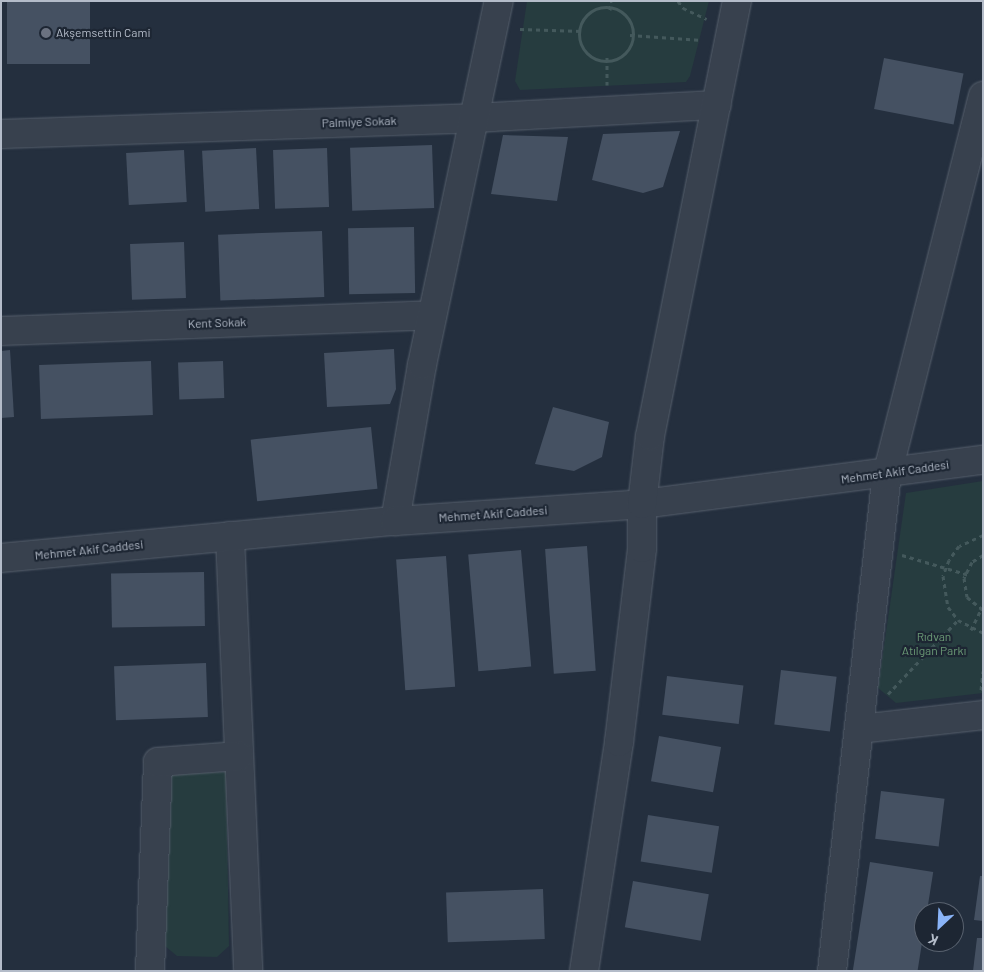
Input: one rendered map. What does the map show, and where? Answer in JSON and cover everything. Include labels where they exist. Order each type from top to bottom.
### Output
[{"type":"street","points":[[395,521],[432,315],[498,1]]},
{"type":"street","points":[[584,971],[619,742],[642,548],[642,504],[650,436],[737,1]]},
{"type":"street","points":[[832,971],[887,475],[983,96]]},
{"type":"street","name":"Palmiye Sokak","points":[[1,134],[474,118],[717,105]]},
{"type":"street","name":"Kent Sokak","points":[[1,331],[432,315]]},
{"type":"street","name":"Mehmet Akif Caddesi","points":[[1,558],[395,521],[642,504],[887,475],[983,460]]},
{"type":"street","points":[[230,536],[248,971]]},
{"type":"street","points":[[859,728],[981,706]]},
{"type":"street","points":[[150,971],[158,762],[238,756]]},
{"type":"path","points":[[610,8],[611,1]]},
{"type":"path","points":[[678,1],[683,8],[707,19]]},
{"type":"path","points":[[602,6],[610,8],[626,14],[631,22],[632,35],[624,55],[598,60],[583,49],[580,31],[586,15],[602,6]]},
{"type":"path","points":[[520,29],[580,31]]},
{"type":"path","points":[[632,35],[702,40]]},
{"type":"path","points":[[607,59],[607,91]]},
{"type":"path","points":[[983,535],[959,546],[946,569],[943,592],[948,607],[958,620],[971,630],[983,633]]},
{"type":"path","points":[[898,554],[967,575]]},
{"type":"path","points":[[971,630],[982,609],[967,597],[967,575],[972,562],[983,555]]},
{"type":"path","points":[[884,698],[958,620]]},
{"type":"path","points":[[981,706],[983,671]]},
{"type":"green space","points":[[527,1],[709,1],[690,76],[686,82],[520,90],[515,81]]},
{"type":"green space","name":"Rıdvan Atılgan Parkı","points":[[983,481],[983,693],[896,703],[878,688],[906,493]]},
{"type":"green space","points":[[226,772],[229,946],[217,957],[177,956],[165,946],[172,774]]},
{"type":"building","name":"Akşemsettin Cami","points":[[7,1],[90,1],[90,64],[7,64]]},
{"type":"building","points":[[884,58],[964,73],[954,125],[874,109]]},
{"type":"building","points":[[680,131],[663,187],[643,193],[592,180],[603,134]]},
{"type":"building","points":[[503,135],[568,137],[557,201],[491,194]]},
{"type":"building","points":[[432,145],[434,208],[352,211],[350,148]]},
{"type":"building","points":[[256,148],[259,209],[205,212],[202,151]]},
{"type":"building","points":[[327,148],[329,207],[275,209],[273,150]]},
{"type":"building","points":[[184,150],[187,202],[129,205],[126,153]]},
{"type":"building","points":[[414,227],[415,293],[349,294],[348,228]]},
{"type":"building","points":[[322,231],[324,297],[220,301],[218,235]]},
{"type":"building","points":[[184,242],[186,298],[132,300],[130,244]]},
{"type":"building","points":[[394,349],[396,389],[390,404],[327,407],[324,353]]},
{"type":"building","points":[[10,350],[14,417],[1,418],[1,351]]},
{"type":"building","points":[[151,361],[153,415],[41,419],[39,365]]},
{"type":"building","points":[[223,361],[224,398],[179,400],[178,363]]},
{"type":"building","points":[[553,407],[609,422],[602,457],[574,471],[535,464]]},
{"type":"building","points":[[371,427],[377,489],[257,501],[251,440]]},
{"type":"building","points":[[587,546],[596,671],[554,674],[545,549]]},
{"type":"building","points":[[521,550],[531,667],[478,671],[468,555]]},
{"type":"building","points":[[446,556],[455,687],[405,690],[396,559]]},
{"type":"building","points":[[204,572],[205,626],[112,628],[111,574]]},
{"type":"building","points":[[206,663],[208,717],[116,720],[114,666]]},
{"type":"building","points":[[781,670],[837,677],[830,731],[774,725]]},
{"type":"building","points":[[667,676],[743,685],[739,724],[662,715]]},
{"type":"building","points":[[659,736],[721,747],[713,792],[651,781]]},
{"type":"building","points":[[881,791],[945,799],[939,846],[875,839]]},
{"type":"building","points":[[648,815],[719,826],[712,873],[641,861]]},
{"type":"building","points":[[870,862],[933,872],[928,902],[914,902],[914,952],[921,952],[918,971],[853,971]]},
{"type":"building","points":[[980,876],[983,876],[983,921],[974,920]]},
{"type":"building","points":[[633,881],[709,894],[701,941],[625,927]]},
{"type":"building","points":[[543,889],[545,939],[448,942],[446,892]]},
{"type":"building","points":[[977,938],[983,938],[983,971],[973,971]]},
{"type":"place","name":"Akşemsettin Cami","points":[[46,33]]}]
